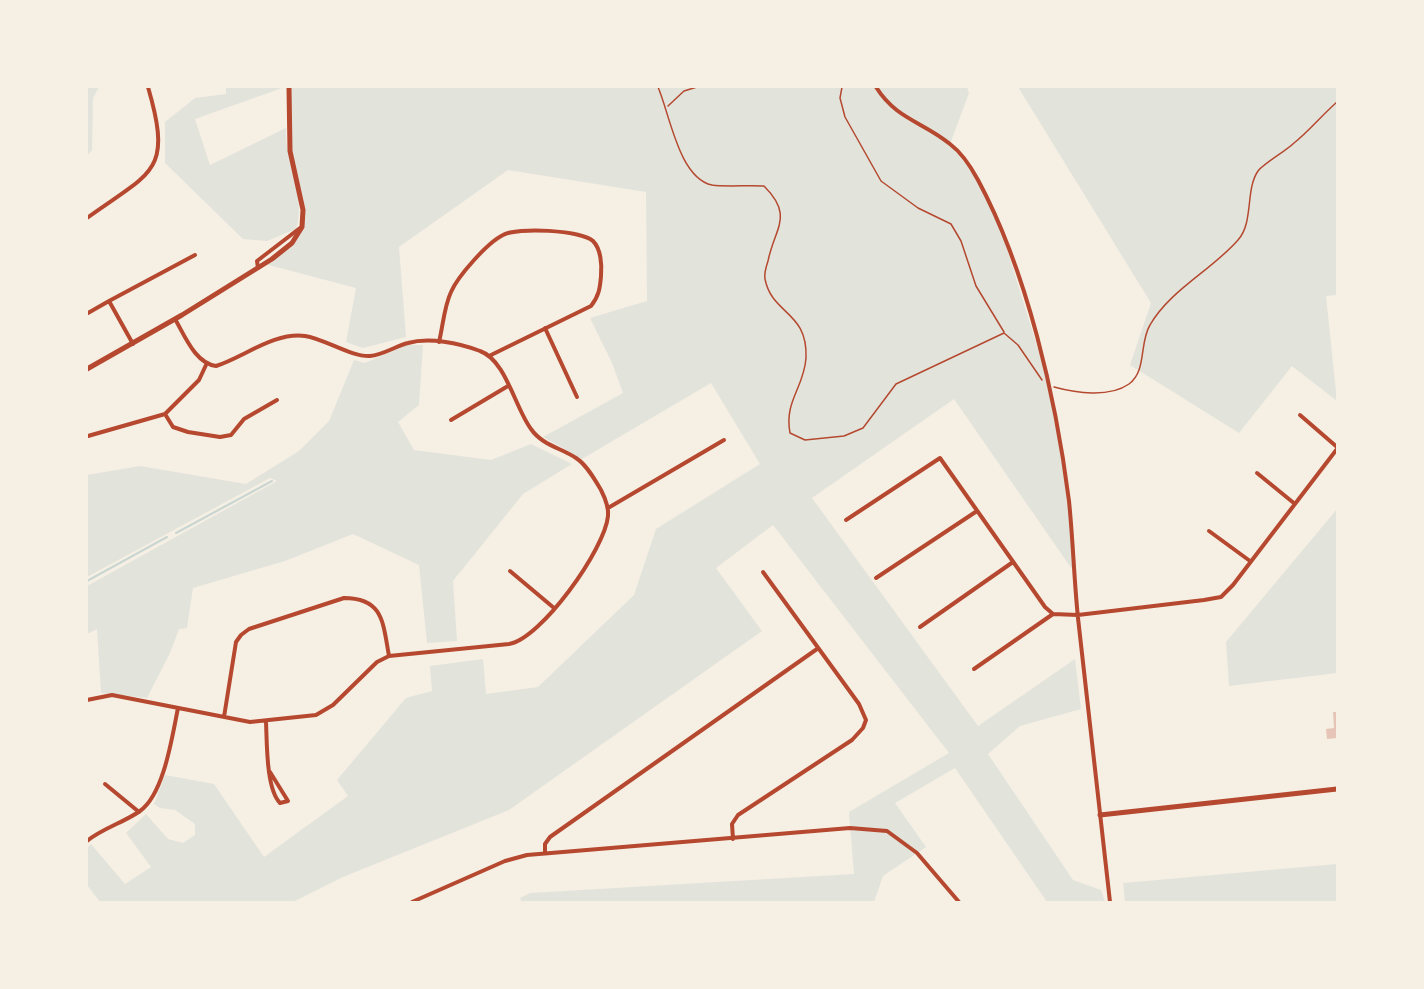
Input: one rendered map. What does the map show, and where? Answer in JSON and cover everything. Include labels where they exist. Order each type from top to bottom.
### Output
[{"type":"street","points":[[87,218],[147,175],[155,163],[159,149],[158,124],[148,87]]},
{"type":"street","points":[[87,369],[134,344],[258,268],[292,243],[302,227],[303,210],[290,151],[289,87]]},
{"type":"street","points":[[876,87],[890,108],[950,144],[962,156],[978,180],[1003,236],[1021,286],[1049,385],[1068,498],[1078,615],[1110,902]]},
{"type":"street","points":[[258,268],[257,261],[302,227]]},
{"type":"street","points":[[439,342],[450,293],[459,278],[493,241],[504,234],[517,231],[587,237],[594,243],[600,254],[601,271],[598,297],[591,306],[489,356]]},
{"type":"street","points":[[88,313],[195,255]]},
{"type":"street","points":[[109,301],[134,344]]},
{"type":"street","points":[[87,700],[112,695],[224,717],[266,722],[321,714],[377,662],[389,656],[518,643],[554,608],[590,563],[607,524],[608,508],[602,492],[577,459],[540,440],[530,429],[508,386],[489,356],[480,351],[439,342],[411,342],[368,356],[307,336],[293,335],[280,338],[216,366],[206,364],[175,319]]},
{"type":"street","points":[[545,328],[577,398]]},
{"type":"street","points":[[88,436],[165,414],[199,380],[206,364]]},
{"type":"street","points":[[451,420],[508,386]]},
{"type":"street","points":[[165,414],[173,427],[220,437],[231,435],[244,419],[277,400]]},
{"type":"street","points":[[846,520],[940,458],[1045,608],[1053,614],[1078,615],[1221,597],[1337,448],[1300,415]]},
{"type":"street","points":[[608,508],[724,440]]},
{"type":"street","points":[[1257,473],[1295,504]]},
{"type":"street","points":[[876,578],[977,511]]},
{"type":"street","points":[[1209,531],[1250,561]]},
{"type":"street","points":[[920,627],[1013,562]]},
{"type":"street","points":[[510,571],[554,608]]},
{"type":"street","points":[[733,839],[732,824],[738,815],[852,740],[863,728],[866,720],[859,704],[763,572]]},
{"type":"street","points":[[224,717],[236,642],[249,629],[345,598],[360,598],[376,607],[383,622],[389,656]]},
{"type":"street","points":[[974,669],[1053,614]]},
{"type":"street","points":[[545,853],[550,837],[817,649]]},
{"type":"street","points":[[87,841],[139,812],[152,801],[160,782],[178,708]]},
{"type":"street","points":[[266,722],[270,772],[273,796],[280,803],[288,801],[270,772]]},
{"type":"street","points":[[105,784],[139,812]]},
{"type":"street","points":[[1101,815],[1337,789]]},
{"type":"street","points":[[412,902],[505,861],[545,853],[733,839],[839,828],[887,831],[917,853],[959,902]]},
{"type":"path","points":[[658,87],[683,156],[696,178],[713,185],[764,186],[778,200],[782,218],[764,277],[772,299],[795,318],[804,335],[806,357],[802,380],[788,410],[790,433],[796,438],[805,440],[844,436],[863,428],[896,384],[1004,333]]},
{"type":"path","points":[[667,107],[684,91],[697,87]]},
{"type":"path","points":[[842,87],[840,98],[845,117],[881,182],[918,208],[951,224],[961,241],[976,286],[1004,333],[1018,345],[1040,378],[1049,385],[1094,394],[1129,384],[1140,371],[1143,340],[1150,324],[1170,301],[1215,264],[1241,238],[1251,186],[1259,168],[1296,142],[1337,102]]},
{"type":"shaded area","points":[[87,87],[99,87],[93,98],[92,150],[87,156]]},
{"type":"shaded area","points":[[226,87],[285,87],[195,119],[210,165],[286,128],[288,153],[299,204],[299,217],[296,229],[267,241],[243,239],[165,163],[165,122],[195,98],[226,94]]},
{"type":"shaded area","points":[[289,87],[967,87],[969,93],[950,144],[978,180],[1003,236],[1049,385],[1068,498],[1076,575],[954,399],[812,498],[978,726],[1075,659],[1081,709],[1020,726],[988,754],[1073,880],[1101,890],[1105,902],[1047,902],[955,768],[895,803],[926,847],[883,876],[874,902],[522,902],[520,898],[530,893],[854,874],[849,812],[949,753],[773,525],[716,568],[762,631],[509,810],[343,877],[293,902],[100,902],[87,885],[87,848],[91,844],[125,884],[151,867],[126,833],[146,814],[168,839],[183,843],[195,835],[195,824],[175,810],[160,808],[154,804],[165,775],[214,784],[264,857],[348,796],[337,780],[406,698],[432,691],[430,666],[483,659],[486,694],[538,687],[634,595],[656,529],[760,464],[711,383],[582,459],[543,437],[623,393],[612,363],[590,318],[647,301],[646,192],[508,170],[399,247],[406,337],[363,348],[346,342],[356,288],[265,264],[292,243],[302,227],[303,210],[290,151]]},
{"type":"shaded area","points":[[1018,87],[1337,87],[1337,295],[1326,296],[1337,401],[1292,366],[1239,433],[1130,365],[1151,303]]},
{"type":"shaded area","points":[[407,345],[423,345],[419,405],[398,422],[414,450],[491,460],[531,444],[572,464],[523,494],[453,581],[457,641],[427,643],[419,565],[353,534],[285,561],[193,588],[187,628],[179,629],[170,653],[147,698],[101,693],[97,629],[87,634],[87,586],[277,481],[270,478],[87,577],[87,475],[140,466],[246,484],[299,451],[329,421],[354,360],[365,363]]},
{"type":"shaded area","points":[[1337,509],[1337,673],[1229,686],[1226,642]]},
{"type":"shaded area","points":[[1337,864],[1337,902],[1125,902],[1123,883]]},
{"type":"building","points":[[1333,712],[1337,712],[1337,738],[1327,739],[1326,729],[1334,728]]},
{"type":"waterway","points":[[176,533],[272,481]]},
{"type":"waterway","points":[[87,581],[167,537]]}]
